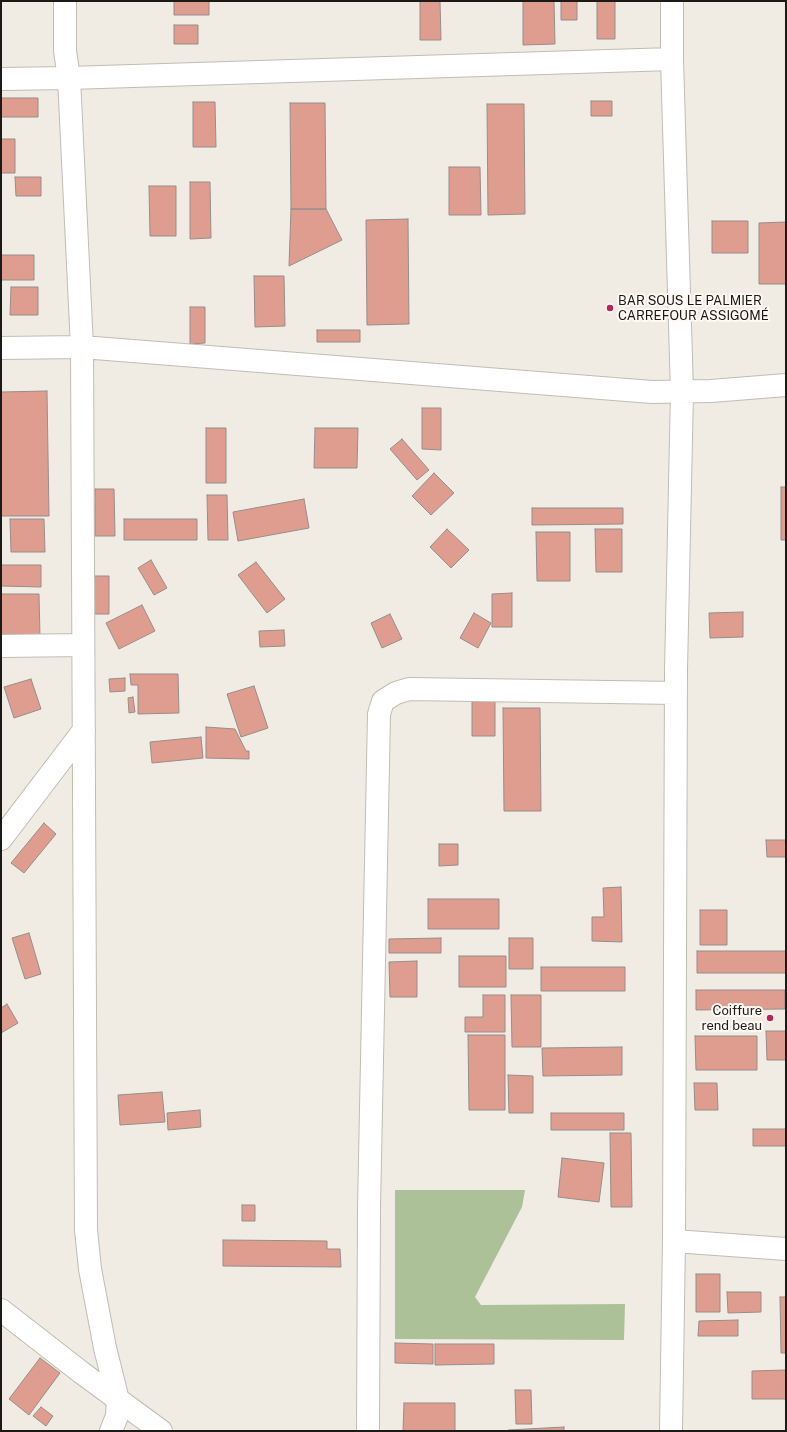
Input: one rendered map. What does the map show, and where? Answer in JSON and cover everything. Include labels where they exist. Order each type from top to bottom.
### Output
[{"type":"street","points":[[65,1],[65,51],[69,78],[82,348],[86,1230],[90,1269],[105,1348],[118,1400],[117,1416],[111,1431]]},
{"type":"street","points":[[670,1431],[674,1241],[676,693],[682,392],[672,59],[672,1]]},
{"type":"street","points":[[1,79],[672,59]]},
{"type":"street","points":[[1,348],[82,348],[652,392],[711,391],[786,385]]},
{"type":"street","points":[[1,646],[83,645]]},
{"type":"street","points":[[368,1431],[369,1208],[379,714],[383,702],[396,693],[409,689],[676,693]]},
{"type":"street","points":[[1,839],[84,730]]},
{"type":"street","points":[[674,1241],[786,1249]]},
{"type":"street","points":[[1,1310],[118,1400],[161,1431]]},
{"type":"green space","points":[[395,1190],[525,1190],[522,1207],[475,1297],[481,1305],[625,1304],[624,1340],[395,1339]]},
{"type":"building","points":[[174,1],[209,1],[209,15],[174,15]]},
{"type":"building","points":[[420,1],[440,1],[441,40],[420,40]]},
{"type":"building","points":[[523,1],[554,1],[555,44],[523,45]]},
{"type":"building","points":[[561,1],[577,1],[577,20],[561,20]]},
{"type":"building","points":[[597,1],[615,1],[615,39],[597,39]]},
{"type":"building","points":[[174,25],[198,25],[198,44],[174,44]]},
{"type":"building","points":[[1,98],[38,98],[38,117],[1,117]]},
{"type":"building","points":[[591,101],[612,101],[612,116],[591,116]]},
{"type":"building","points":[[193,102],[215,102],[216,147],[193,147]]},
{"type":"building","points":[[290,103],[325,103],[326,209],[291,209]]},
{"type":"building","points":[[487,104],[524,104],[525,214],[488,215]]},
{"type":"building","points":[[1,139],[15,139],[15,173],[1,173]]},
{"type":"building","points":[[449,167],[480,167],[481,215],[449,215]]},
{"type":"building","points":[[15,177],[41,177],[41,196],[16,196]]},
{"type":"building","points":[[190,182],[210,182],[211,238],[190,239]]},
{"type":"building","points":[[149,186],[176,186],[176,236],[150,236]]},
{"type":"building","points":[[291,209],[326,209],[342,240],[289,266]]},
{"type":"building","points":[[408,219],[409,324],[367,325],[366,220]]},
{"type":"building","points":[[712,221],[748,221],[748,253],[712,253]]},
{"type":"building","points":[[786,222],[786,284],[759,284],[759,223]]},
{"type":"building","points":[[1,255],[34,255],[34,280],[1,280]]},
{"type":"building","points":[[254,276],[284,276],[285,326],[255,327]]},
{"type":"building","points":[[11,287],[38,287],[38,315],[10,315]]},
{"type":"building","points":[[190,307],[205,307],[205,343],[190,344]]},
{"type":"building","points":[[317,330],[360,330],[360,342],[317,342]]},
{"type":"building","points":[[47,391],[49,516],[1,516],[1,392]]},
{"type":"building","points":[[422,408],[441,408],[441,450],[422,449]]},
{"type":"building","points":[[206,428],[226,428],[226,483],[206,483]]},
{"type":"building","points":[[315,428],[358,428],[357,468],[314,468]]},
{"type":"building","points":[[402,439],[429,470],[417,480],[390,449]]},
{"type":"building","points":[[434,473],[454,493],[431,515],[412,496]]},
{"type":"building","points":[[781,487],[786,487],[786,540],[781,540]]},
{"type":"building","points":[[95,489],[114,489],[115,536],[95,536]]},
{"type":"building","points":[[207,495],[227,495],[228,540],[208,540]]},
{"type":"building","points":[[304,499],[309,528],[238,541],[233,512]]},
{"type":"building","points":[[532,508],[623,508],[623,524],[532,525]]},
{"type":"building","points":[[10,519],[44,519],[45,552],[11,552]]},
{"type":"building","points":[[124,519],[197,519],[197,540],[124,540]]},
{"type":"building","points":[[447,529],[469,550],[451,568],[430,547]]},
{"type":"building","points":[[595,529],[622,529],[622,572],[596,572]]},
{"type":"building","points":[[536,532],[570,532],[570,581],[537,581]]},
{"type":"building","points":[[151,560],[167,588],[154,595],[138,568]]},
{"type":"building","points":[[256,562],[285,599],[267,613],[238,575]]},
{"type":"building","points":[[1,565],[41,565],[41,587],[1,586]]},
{"type":"building","points":[[94,576],[109,576],[109,614],[94,614]]},
{"type":"building","points":[[512,593],[512,627],[492,627],[492,594]]},
{"type":"building","points":[[1,594],[39,594],[40,637],[1,638]]},
{"type":"building","points":[[142,605],[155,631],[119,649],[106,623]]},
{"type":"building","points":[[743,612],[743,637],[710,638],[709,613]]},
{"type":"building","points":[[474,613],[491,623],[478,648],[460,638]]},
{"type":"building","points":[[390,614],[402,639],[382,648],[371,623]]},
{"type":"building","points":[[284,630],[285,646],[260,647],[259,631]]},
{"type":"building","points":[[130,674],[178,674],[179,713],[138,714],[138,685],[131,685]]},
{"type":"building","points":[[125,678],[125,691],[110,692],[109,679]]},
{"type":"building","points":[[31,679],[41,709],[14,718],[4,687]]},
{"type":"building","points":[[254,686],[268,728],[241,737],[227,694]]},
{"type":"building","points":[[133,697],[135,712],[129,713],[128,698]]},
{"type":"building","points":[[472,701],[495,701],[495,736],[472,736]]},
{"type":"building","points":[[503,708],[540,708],[541,811],[504,811]]},
{"type":"building","points":[[206,727],[235,729],[246,751],[249,751],[249,759],[206,758]]},
{"type":"building","points":[[201,737],[203,758],[152,763],[150,742]]},
{"type":"building","points":[[44,823],[56,834],[24,873],[11,863]]},
{"type":"building","points":[[766,840],[786,840],[786,857],[767,857]]},
{"type":"building","points":[[439,844],[458,844],[458,865],[439,866]]},
{"type":"building","points":[[621,887],[622,942],[592,941],[592,917],[604,917],[603,888]]},
{"type":"building","points":[[428,899],[499,899],[499,929],[428,929]]},
{"type":"building","points":[[700,910],[727,910],[727,945],[700,945]]},
{"type":"building","points":[[29,933],[41,974],[25,979],[12,938]]},
{"type":"building","points":[[441,938],[441,953],[389,953],[389,939]]},
{"type":"building","points":[[509,938],[533,938],[533,969],[509,969]]},
{"type":"building","points":[[697,951],[786,951],[786,973],[697,973]]},
{"type":"building","points":[[459,956],[506,956],[506,987],[459,987]]},
{"type":"building","points":[[417,961],[417,997],[390,997],[389,962]]},
{"type":"building","points":[[541,967],[625,967],[625,991],[541,991]]},
{"type":"building","points":[[696,990],[785,990],[785,1009],[696,1010]]},
{"type":"building","points":[[483,995],[505,995],[505,1032],[465,1032],[465,1017],[483,1017]]},
{"type":"building","points":[[511,995],[541,995],[541,1047],[512,1047]]},
{"type":"building","points":[[7,1004],[18,1023],[1,1033],[1,1008]]},
{"type":"building","points":[[766,1031],[786,1031],[786,1060],[767,1060]]},
{"type":"building","points":[[468,1035],[505,1035],[505,1110],[469,1110]]},
{"type":"building","points":[[695,1036],[757,1036],[757,1070],[696,1070]]},
{"type":"building","points":[[622,1047],[622,1075],[543,1076],[542,1048]]},
{"type":"building","points":[[508,1075],[533,1076],[533,1113],[509,1113]]},
{"type":"building","points":[[694,1083],[717,1083],[718,1110],[695,1110]]},
{"type":"building","points":[[162,1092],[165,1122],[120,1125],[118,1095]]},
{"type":"building","points":[[200,1110],[201,1127],[168,1130],[167,1113]]},
{"type":"building","points":[[551,1113],[624,1113],[624,1130],[551,1130]]},
{"type":"building","points":[[753,1129],[786,1129],[786,1146],[753,1146]]},
{"type":"building","points":[[610,1133],[631,1133],[632,1207],[611,1207]]},
{"type":"building","points":[[562,1158],[604,1163],[599,1202],[558,1197]]},
{"type":"building","points":[[242,1205],[255,1205],[255,1221],[242,1221]]},
{"type":"building","points":[[223,1240],[327,1241],[327,1249],[340,1249],[341,1267],[223,1266]]},
{"type":"building","points":[[696,1274],[720,1274],[720,1312],[696,1312]]},
{"type":"building","points":[[727,1292],[761,1292],[761,1312],[728,1313]]},
{"type":"building","points":[[780,1297],[786,1297],[786,1353],[781,1353]]},
{"type":"building","points":[[738,1320],[738,1336],[698,1336],[699,1321]]},
{"type":"building","points":[[395,1343],[433,1344],[433,1364],[395,1363]]},
{"type":"building","points":[[435,1344],[494,1344],[494,1364],[435,1365]]},
{"type":"building","points":[[40,1358],[60,1373],[29,1415],[9,1399]]},
{"type":"building","points":[[786,1370],[786,1399],[752,1399],[752,1371]]},
{"type":"building","points":[[515,1390],[531,1390],[532,1424],[516,1424]]},
{"type":"building","points":[[404,1403],[455,1403],[455,1431],[403,1431]]},
{"type":"building","points":[[41,1407],[53,1416],[46,1426],[33,1416]]},
{"type":"building","points":[[564,1427],[564,1431],[508,1431],[508,1430]]},
{"type":"place","name":"BAR SOUS LE PALMIER CARREFOUR ASSIGOMÉ","points":[[610,308]]},
{"type":"place","name":"Coiffure rend beau","points":[[770,1018]]}]
